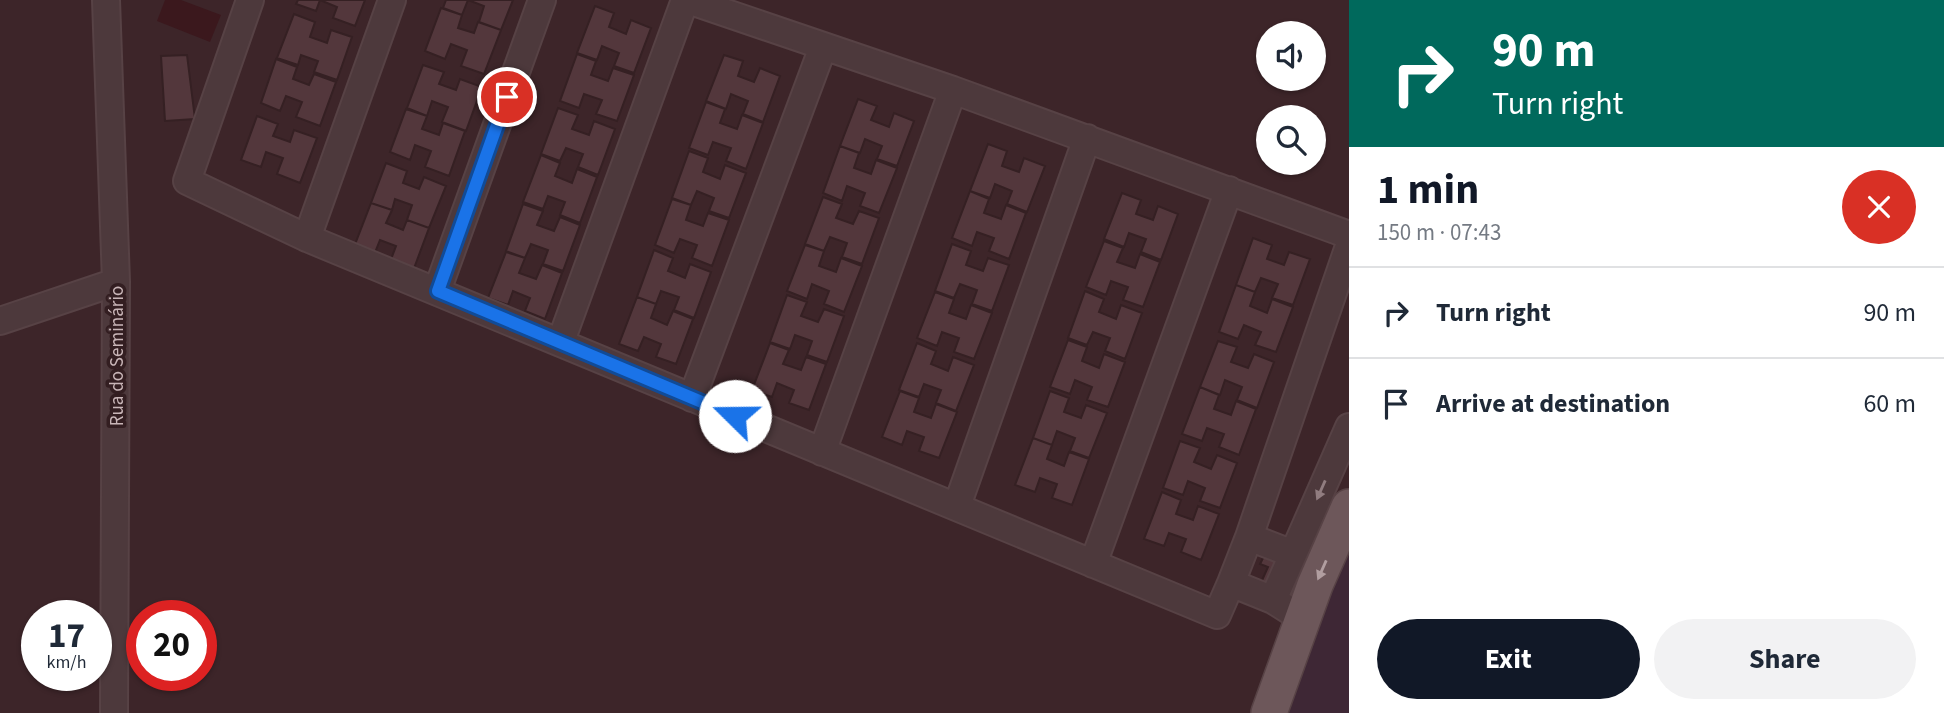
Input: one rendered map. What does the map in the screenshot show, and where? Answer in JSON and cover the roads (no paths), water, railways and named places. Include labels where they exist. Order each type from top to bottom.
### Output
[{"type":"main road","points":[[1269,713],[1303,619],[1349,508]]},
{"type":"street","name":"Rua do Seminário","points":[[106,0],[116,282],[114,713]]},
{"type":"street","points":[[250,0],[187,181],[307,238],[1217,615],[1249,537],[1349,246]]},
{"type":"street","points":[[307,238],[392,0]]},
{"type":"street","points":[[438,291],[542,0]]},
{"type":"street","points":[[561,341],[687,0],[953,90],[1349,235]]},
{"type":"street","points":[[692,398],[823,47]]},
{"type":"street","points":[[822,452],[953,90]]},
{"type":"street","points":[[957,506],[1087,138]]},
{"type":"street","points":[[1093,564],[1229,190]]},
{"type":"street","points":[[0,321],[116,282]]},
{"type":"street","points":[[1273,600],[1349,427]]},
{"type":"street","points":[[1249,537],[1293,554]]},
{"type":"street","points":[[1231,583],[1273,600],[1303,619]]}]
